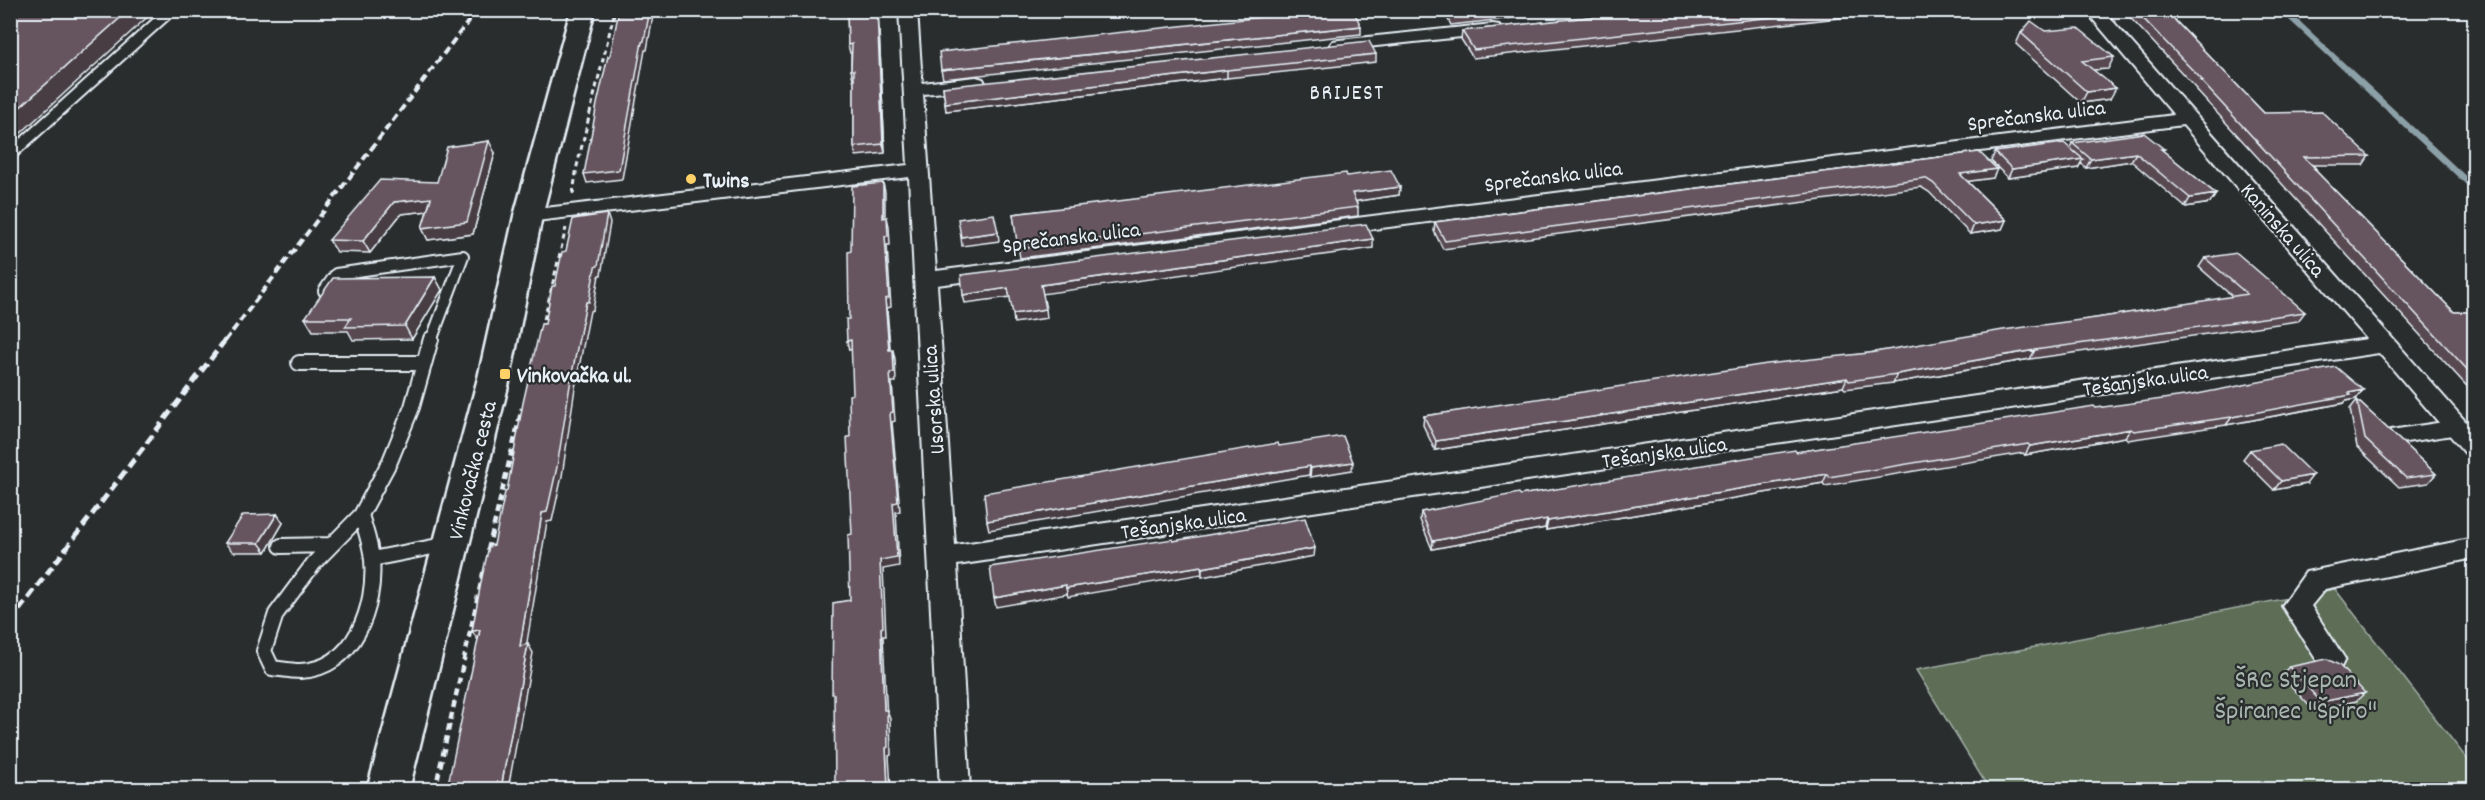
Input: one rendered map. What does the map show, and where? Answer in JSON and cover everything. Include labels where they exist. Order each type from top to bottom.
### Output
[{"type":"main road","name":"Vinkovačka cesta","points":[[388,789],[470,549],[494,378],[528,216],[583,10]]},
{"type":"street","name":"Usorska ulica","points":[[908,10],[943,558],[955,789]]},
{"type":"street","name":"Kaninska ulica","points":[[2093,10],[2475,447]]},
{"type":"street","points":[[1318,47],[1509,27]]},
{"type":"street","points":[[913,90],[997,81]]},
{"type":"street","name":"Sprečanska ulica","points":[[925,279],[2188,119]]},
{"type":"street","points":[[528,216],[919,170]]},
{"type":"street","name":"Tešanjska ulica","points":[[943,558],[2385,344]]},
{"type":"street","points":[[2331,658],[2296,606],[2316,580],[2475,548]]},
{"type":"lane","points":[[10,155],[171,10]]},
{"type":"lane","points":[[318,300],[336,274],[463,256],[433,333],[412,407],[390,460],[361,515],[314,563],[276,614],[264,651],[272,668],[301,671],[330,663],[357,637],[372,599],[372,559],[361,515]]},
{"type":"lane","points":[[299,363],[424,363]]},
{"type":"lane","points":[[2392,437],[2458,428]]},
{"type":"lane","points":[[281,546],[332,545]]},
{"type":"lane","points":[[372,559],[470,549]]},
{"type":"path","points":[[540,337],[570,210],[577,166],[615,10]]},
{"type":"path","points":[[470,549],[523,406]]},
{"type":"path","points":[[435,789],[484,567]]},
{"type":"green space","name":"ŠRC Stjepan Špiranec \"Špiro\"","points":[[2335,589],[2474,768],[2474,789],[1989,789],[1916,670]]},
{"type":"building","points":[[10,10],[129,10],[10,116]]},
{"type":"building","points":[[619,10],[650,10],[619,170],[584,174],[597,104]]},
{"type":"building","points":[[847,10],[877,10],[883,144],[854,147],[854,70],[851,70],[852,44],[848,45]]},
{"type":"building","points":[[1327,10],[1353,10],[1361,26],[941,70],[939,52]]},
{"type":"building","points":[[1449,10],[1508,10],[1452,16]]},
{"type":"building","points":[[1652,10],[1838,10],[1474,50],[1462,31]]},
{"type":"building","points":[[2135,10],[2165,10],[2264,113],[2322,112],[2369,156],[2304,157],[2454,312],[2475,312],[2475,334],[2473,334],[2475,335],[2475,378],[2201,81],[2203,81]]},
{"type":"building","points":[[2031,21],[2045,31],[2078,28],[2114,57],[2082,61],[2116,88],[2087,92],[2021,33]]},
{"type":"building","points":[[1369,41],[1376,54],[945,103],[943,87]]},
{"type":"building","points":[[2144,133],[2216,194],[2190,198],[2136,153],[2091,159],[2072,143]]},
{"type":"building","points":[[489,141],[467,222],[422,228],[431,198],[394,202],[363,241],[329,240],[380,180],[437,182],[447,147]]},
{"type":"building","points":[[2064,143],[2083,159],[2012,169],[1995,152]]},
{"type":"building","points":[[1979,152],[1997,169],[1960,174],[2006,220],[1974,225],[1933,183],[1925,178],[1445,241],[1435,222]]},
{"type":"building","points":[[1391,170],[1400,187],[1352,193],[1358,207],[1018,249],[1013,214],[1346,173],[1347,176]]},
{"type":"building","points":[[883,183],[883,218],[887,217],[888,236],[885,236],[889,298],[885,299],[889,350],[893,350],[894,373],[890,373],[893,412],[890,413],[898,502],[893,503],[897,557],[880,560],[888,789],[833,789],[833,783],[835,783],[834,694],[832,694],[833,603],[850,600],[848,535],[852,534],[847,437],[850,437],[849,395],[853,394],[851,340],[847,341],[846,319],[849,319],[848,252],[851,251],[852,186]]},
{"type":"building","points":[[607,214],[598,266],[595,267],[589,302],[586,302],[557,467],[547,512],[542,513],[520,646],[528,644],[501,789],[447,789],[480,630],[472,631],[482,577],[489,546],[494,545],[507,491],[523,403],[541,324],[545,324],[552,286],[555,286],[562,252],[566,251],[573,219]]},
{"type":"building","points":[[994,214],[998,232],[961,237],[958,219]]},
{"type":"building","points":[[1366,224],[1373,239],[1041,285],[1046,309],[1013,314],[1008,288],[963,295],[961,275]]},
{"type":"building","points":[[2237,253],[2305,312],[2035,350],[1897,374],[1849,381],[1847,378],[1436,441],[1424,416],[1767,364],[1869,353],[2003,330],[2247,294],[2205,258]]},
{"type":"building","points":[[435,277],[405,326],[345,327],[351,318],[305,318],[333,278]]},
{"type":"building","points":[[2336,367],[2363,390],[2349,393],[2351,395],[2232,417],[2134,431],[2131,429],[2030,446],[2028,444],[1829,477],[1827,474],[1548,521],[1547,519],[1433,541],[1421,512],[1519,493],[1520,495],[1795,450],[1796,452],[2094,406],[2096,408],[2192,395]]},
{"type":"building","points":[[2357,400],[2436,474],[2406,478],[2365,439]]},
{"type":"building","points":[[1343,436],[1353,462],[1311,468],[1310,466],[987,521],[984,493],[1278,443],[1279,446]]},
{"type":"building","points":[[2281,444],[2313,475],[2281,481],[2250,450]]},
{"type":"building","points":[[277,514],[259,543],[225,543],[243,515]]},
{"type":"building","points":[[1305,518],[1315,548],[1202,568],[1201,566],[1066,588],[1066,585],[994,598],[990,567],[1173,539],[1173,541]]},
{"type":"building","points":[[2327,659],[2339,665],[2365,693],[2321,702],[2289,667]]},
{"type":"waterway","points":[[2283,10],[2474,188]]},
{"type":"railway","points":[[225,341],[477,10]]},
{"type":"railway","points":[[10,622],[226,339]]},
{"type":"place","name":"Twins","points":[[691,179]]},
{"type":"place","name":"Vinkovačka ul.","points":[[505,374]]},
{"type":"district","name":"BRIJEST","points":[[1347,91]]}]
